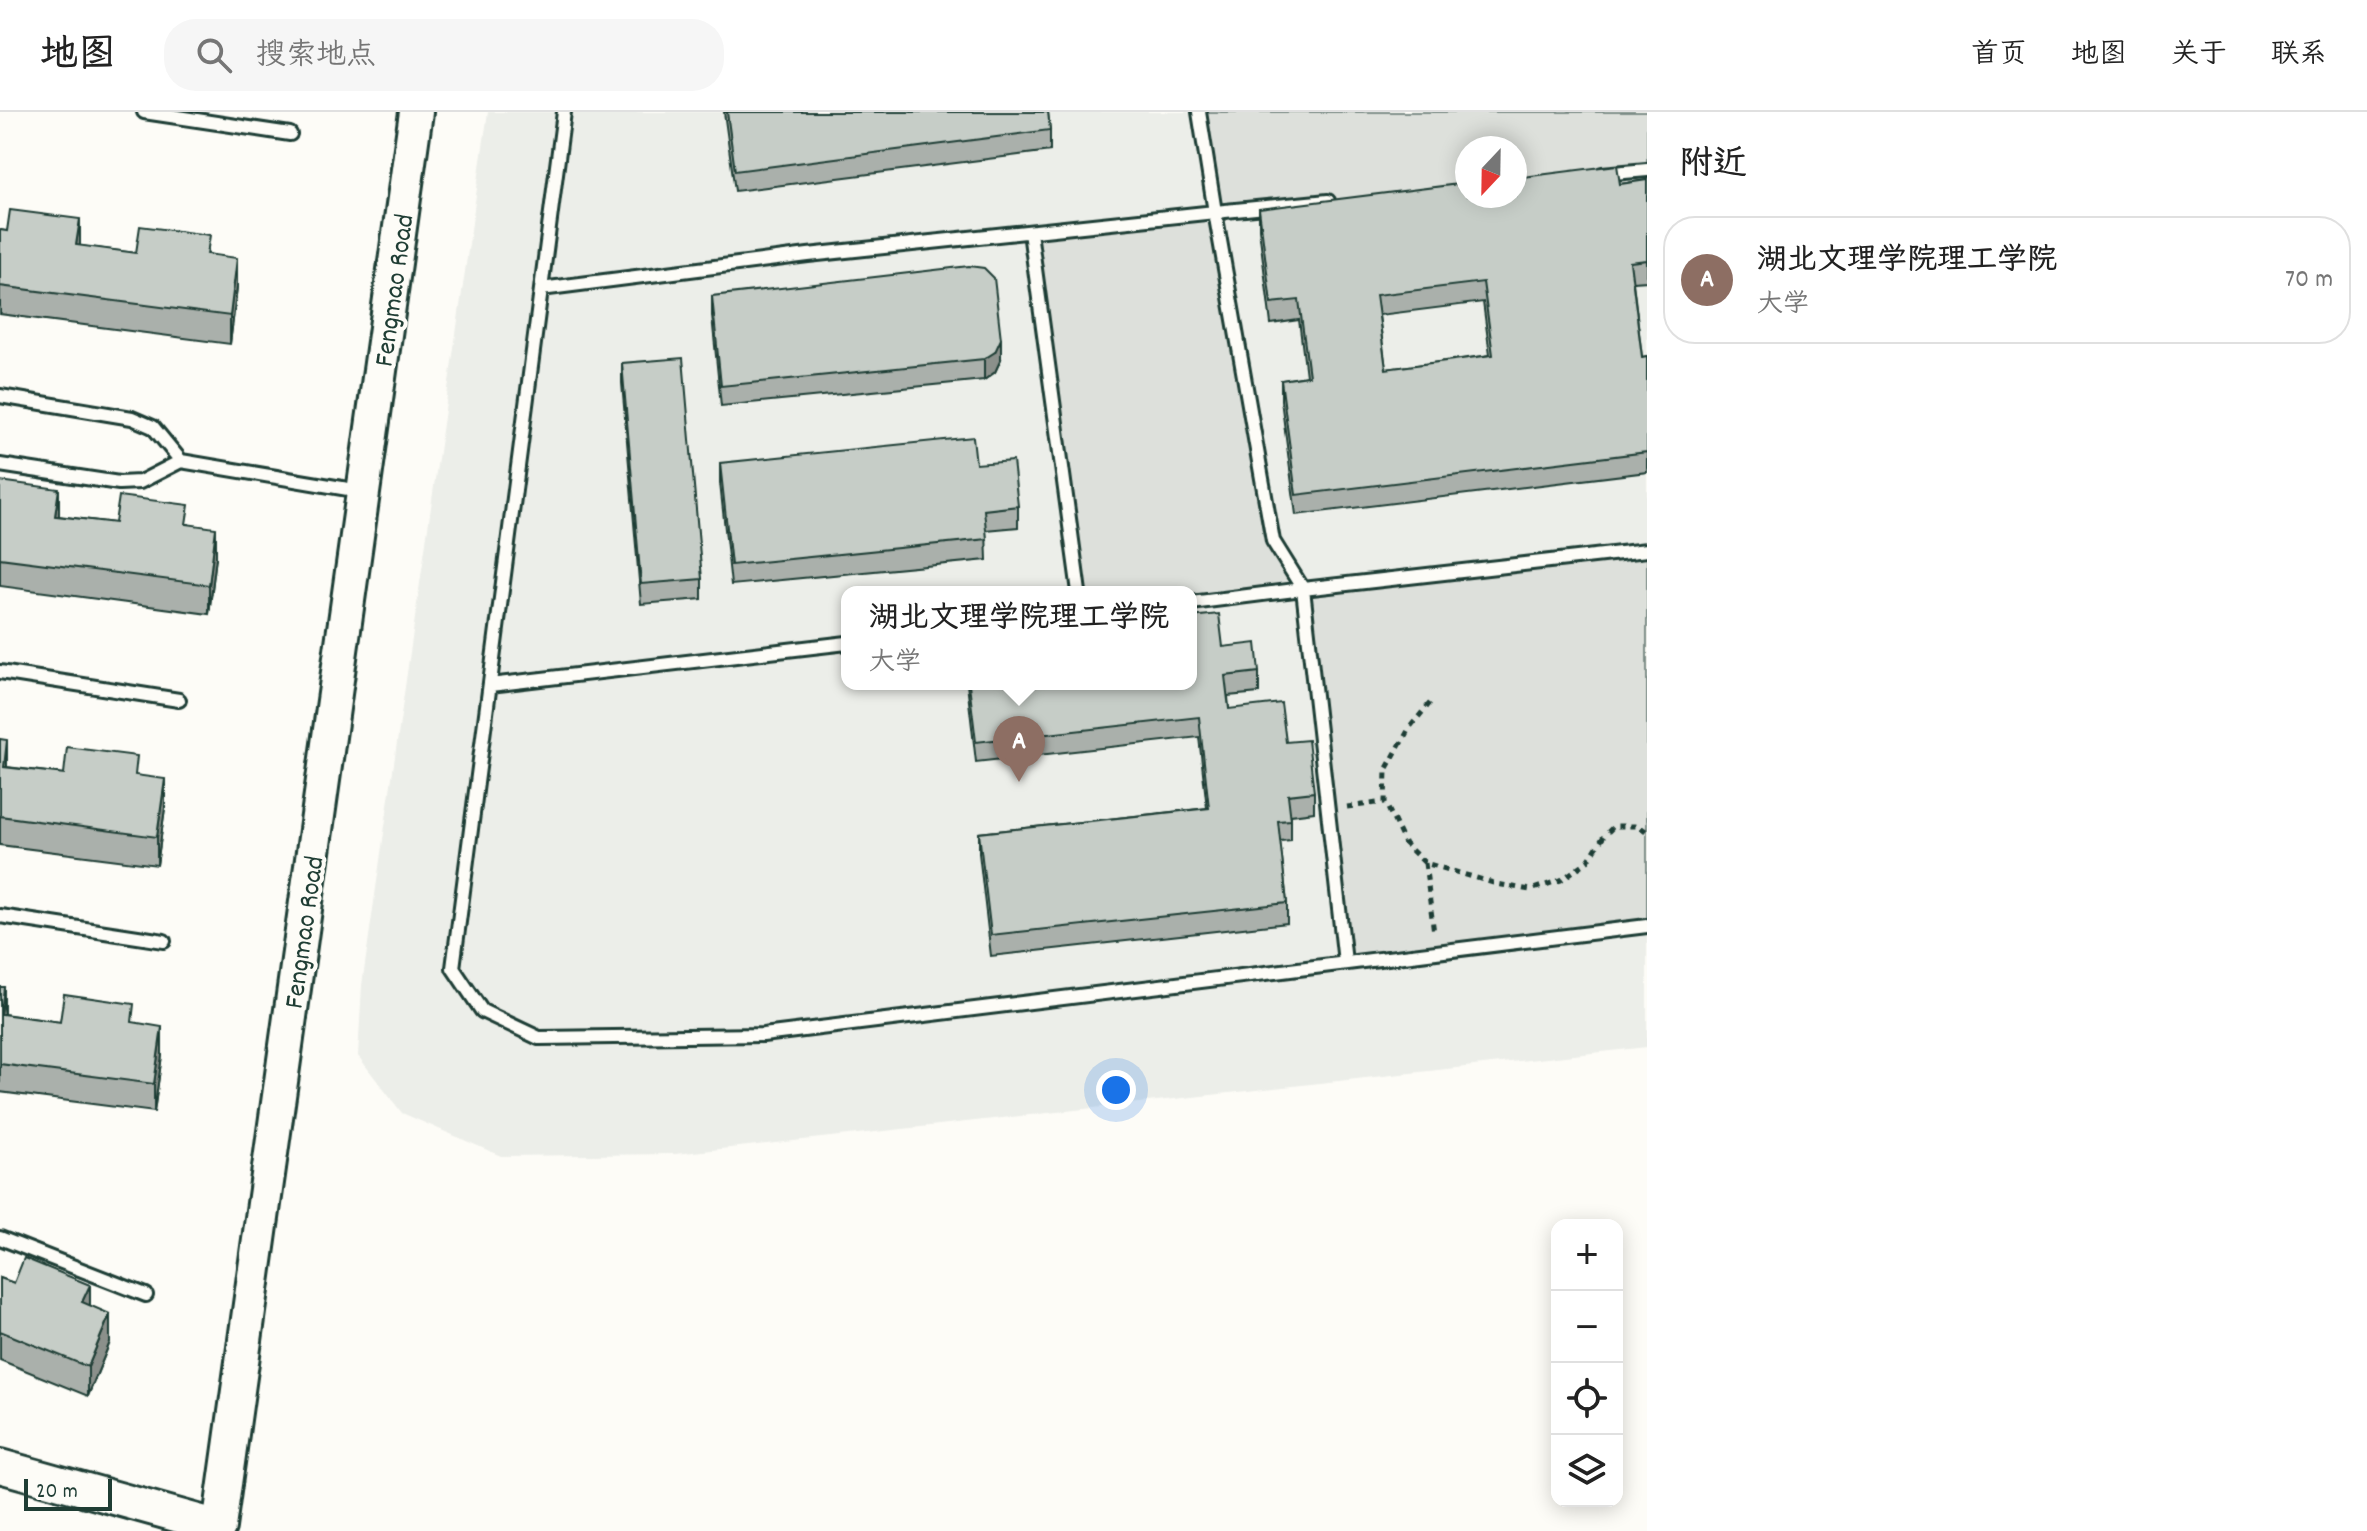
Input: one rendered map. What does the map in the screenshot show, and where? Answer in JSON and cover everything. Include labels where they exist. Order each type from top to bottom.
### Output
[{"type":"street","name":"Fengmao Road","points":[[0,1466],[219,1527],[416,112]]},
{"type":"lane","points":[[144,112],[290,134]]},
{"type":"lane","points":[[564,112],[453,968],[482,1011],[539,1038],[763,1035],[1647,926]]},
{"type":"lane","points":[[1199,112],[1273,541],[1303,589],[1345,962]]},
{"type":"lane","points":[[1588,175],[1647,170]]},
{"type":"lane","points":[[541,289],[808,255],[1341,199]]},
{"type":"lane","points":[[1030,232],[1078,586]]},
{"type":"lane","points":[[0,396],[132,418],[153,427],[181,461]]},
{"type":"lane","points":[[0,465],[119,483],[140,482],[181,461],[363,492]]},
{"type":"lane","points":[[1197,602],[1647,550]]},
{"type":"lane","points":[[490,685],[841,644]]},
{"type":"lane","points":[[0,672],[179,700]]},
{"type":"lane","points":[[0,916],[164,941]]},
{"type":"lane","points":[[0,1238],[146,1295]]},
{"type":"path","points":[[1430,703],[1410,727],[1386,770],[1385,802],[1405,844],[1425,863],[1497,884],[1530,890],[1561,880],[1588,861],[1614,826],[1639,826],[1647,832]]},
{"type":"path","points":[[1328,809],[1385,802]]},
{"type":"path","points":[[1425,863],[1437,951]]},
{"type":"shaded area","points":[[488,112],[1647,112],[1647,1047],[675,1154],[501,1156],[402,1113],[358,1056],[362,985]]},
{"type":"shaded area","points":[[1199,112],[1647,112],[1647,170],[1527,181],[1527,136],[1455,136],[1455,188],[1216,212],[1273,541],[1303,589],[1647,550],[1647,926],[1345,962],[1303,590],[1197,602],[1197,586],[1078,586],[1030,232],[1215,212]]},
{"type":"building","points":[[727,112],[1048,112],[1050,130],[735,171]]},
{"type":"building","points":[[1617,165],[1620,184],[1647,180],[1647,260],[1630,262],[1642,357],[1647,356],[1647,452],[1296,495],[1281,380],[1309,376],[1299,300],[1271,303],[1259,209],[1455,184],[1455,208],[1527,208],[1527,176]],"holes":[[[1483,282],[1493,355],[1386,369],[1376,295]]]},
{"type":"building","points":[[10,210],[80,219],[76,245],[136,253],[140,226],[210,235],[207,254],[237,258],[230,316],[0,286],[0,230],[7,231]]},
{"type":"building","points":[[969,266],[984,268],[994,278],[1001,339],[995,352],[984,359],[721,386],[712,296]]},
{"type":"building","points":[[683,358],[702,579],[641,584],[622,363]]},
{"type":"building","points":[[973,437],[976,464],[1013,461],[1018,506],[984,510],[987,539],[731,565],[720,463]]},
{"type":"building","points":[[0,481],[59,489],[55,516],[115,523],[119,496],[189,505],[186,524],[216,528],[209,585],[0,558]]},
{"type":"building","points":[[1219,614],[1223,647],[1256,643],[1259,672],[1225,676],[1229,709],[1281,703],[1286,742],[1308,740],[1314,792],[1288,795],[1291,820],[1278,821],[1287,903],[991,935],[979,833],[1209,808],[1199,717],[976,742],[970,690],[1197,690],[1197,616]]},
{"type":"building","points":[[0,739],[7,740],[4,767],[64,774],[67,747],[137,756],[135,775],[165,779],[157,837],[0,816]]},
{"type":"building","points":[[0,987],[4,987],[1,1014],[60,1022],[64,994],[134,1004],[132,1022],[162,1027],[154,1084],[0,1064]]},
{"type":"building","points":[[24,1258],[90,1285],[82,1302],[110,1314],[88,1367],[0,1331],[0,1278],[14,1283]]},
{"type":"place","name":"湖北文理学院理工学院","points":[[1019,782]]}]
